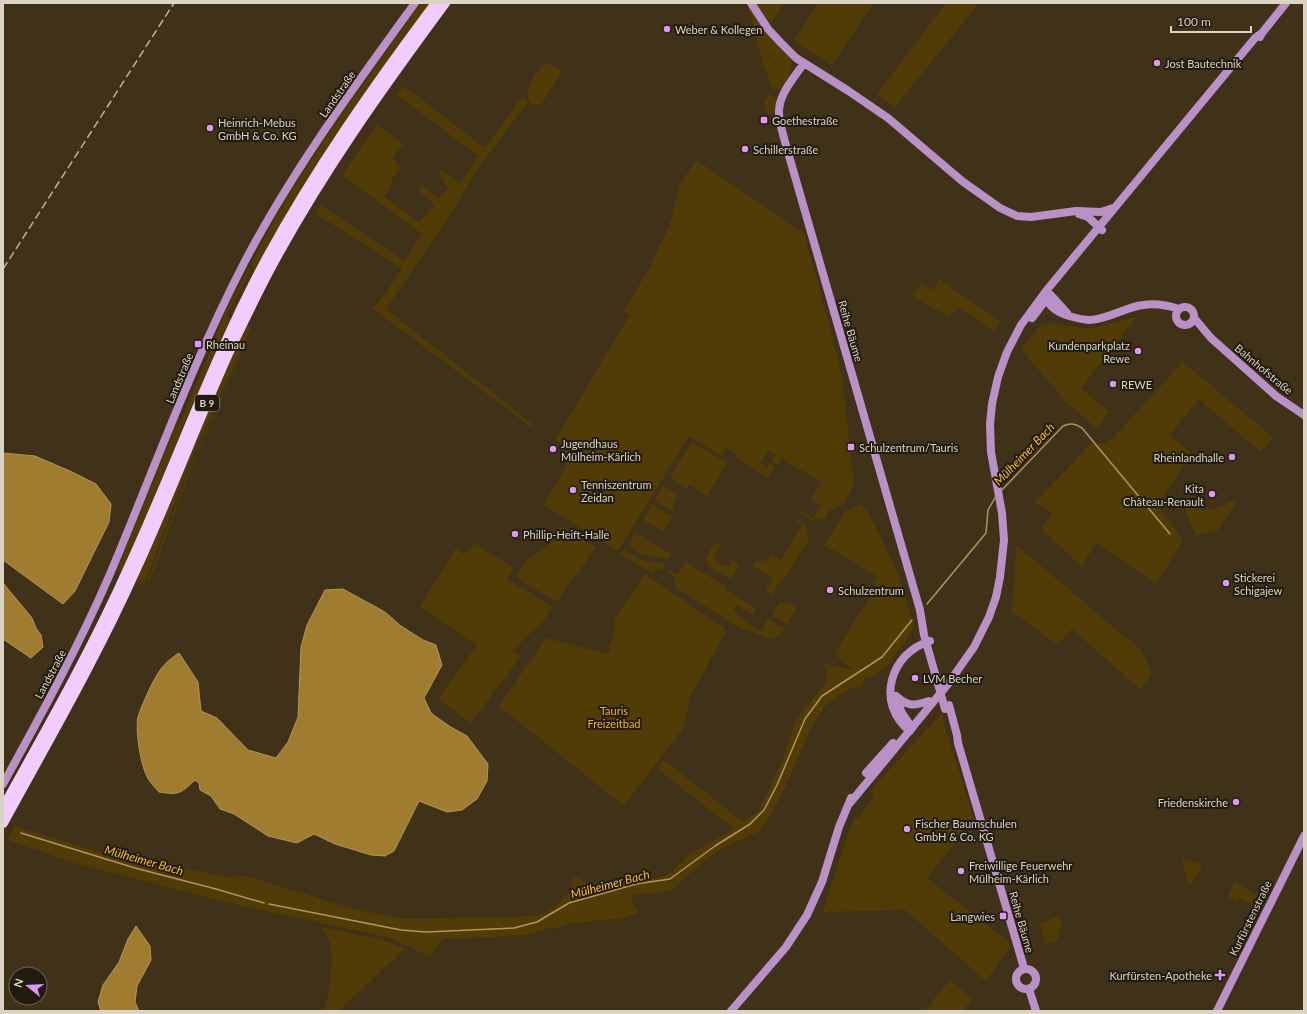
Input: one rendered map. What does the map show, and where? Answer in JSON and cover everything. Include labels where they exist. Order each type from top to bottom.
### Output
[{"type":"highway","name":"B 9","points":[[3,808],[112,605],[148,525],[225,343],[266,261],[302,198],[338,140],[436,3]]},
{"type":"highway","name":"B 9","points":[[3,822],[66,708],[118,608],[158,520],[232,345],[274,263],[309,201],[345,144],[445,3]]},
{"type":"main road","name":"Landstraße","points":[[3,784],[53,692],[95,608],[186,388],[214,324],[244,263],[282,196],[306,158],[414,3]]},
{"type":"main road","points":[[751,3],[768,29],[790,52],[804,63],[875,108],[962,181],[985,198],[1008,212],[1017,216],[1031,218],[1079,211],[1105,212],[1115,207]]},
{"type":"main road","points":[[731,1011],[786,947],[807,915],[822,882],[837,832],[856,788],[866,774],[950,682],[982,634],[996,597],[1003,550],[1001,506],[991,452],[990,424],[994,396],[1003,363],[1020,325],[1240,65],[1262,33],[1286,3]]},
{"type":"main road","points":[[1102,227],[1115,207],[1251,44],[1262,33]]},
{"type":"main road","name":"Reihe Bäume","points":[[804,63],[783,95],[779,105],[779,117],[878,465],[923,616],[929,644],[947,707],[953,736],[958,743],[1024,968]]},
{"type":"main road","points":[[1070,212],[1086,216],[1102,227]]},
{"type":"main road","points":[[1091,212],[1098,216],[1102,227]]},
{"type":"main road","points":[[1046,295],[1057,311]]},
{"type":"main road","points":[[1014,339],[1033,316],[1046,295]]},
{"type":"main road","points":[[1046,295],[1073,317]]},
{"type":"main road","points":[[1033,316],[1044,310],[1057,311],[1083,319],[1094,319],[1135,306],[1154,305],[1167,305],[1178,312]]},
{"type":"main road","points":[[1184,307],[1191,308],[1194,313],[1193,322],[1186,326],[1181,324],[1178,322],[1178,312],[1184,307]]},
{"type":"main road","name":"Bahnhofstraße","points":[[1193,322],[1276,396],[1304,415]]},
{"type":"main road","points":[[909,728],[898,718],[893,706],[891,696],[892,682],[896,669],[906,655],[917,646],[929,644]]},
{"type":"main road","points":[[909,728],[899,708],[896,696],[897,680],[903,667],[914,655],[929,644]]},
{"type":"main road","points":[[909,728],[928,701],[952,677]]},
{"type":"main road","points":[[896,696],[904,703],[911,705],[928,701]]},
{"type":"main road","name":"Kurfürstenstraße","points":[[1217,1011],[1304,836]]},
{"type":"main road","name":"Reihe Bäume","points":[[1024,968],[1032,970],[1036,976],[1036,982],[1029,989],[1022,988],[1017,985],[1016,982],[1018,972],[1024,968]]},
{"type":"main road","points":[[1029,989],[1036,1011]]},
{"type":"green space","points":[[421,3],[430,3],[371,84],[298,195],[262,258],[234,315],[232,313],[253,270],[253,266],[250,265],[283,204],[341,115]]},
{"type":"green space","points":[[747,3],[767,34],[790,56],[792,61],[788,78],[781,90],[773,89],[762,60]]},
{"type":"green space","points":[[754,3],[786,3],[781,7],[771,24],[768,21],[767,23]]},
{"type":"green space","points":[[818,3],[874,3],[832,65],[794,40]]},
{"type":"green space","points":[[946,3],[979,3],[895,107],[877,94]]},
{"type":"green space","points":[[547,62],[562,71],[541,105],[532,104],[529,101],[527,91],[535,74]]},
{"type":"green space","points":[[404,86],[485,148],[522,97],[528,102],[475,173],[449,217],[386,309],[533,424],[531,427],[372,308],[384,296],[402,268],[316,214],[321,205],[404,261],[422,234],[342,175],[377,125],[405,145],[396,152],[392,159],[402,168],[393,176],[389,190],[384,196],[419,223],[435,205],[419,191],[423,186],[438,198],[449,188],[438,174],[442,170],[460,184],[478,156],[397,95]]},
{"type":"green space","points":[[769,95],[773,96],[777,100],[775,111],[771,115],[767,112],[764,105]]},
{"type":"green space","points":[[696,160],[804,233],[831,331],[842,378],[854,485],[843,504],[829,511],[824,519],[811,520],[799,512],[800,510],[813,518],[821,505],[811,499],[821,482],[783,458],[778,466],[772,460],[775,455],[769,450],[760,463],[767,468],[771,462],[775,468],[768,478],[735,457],[737,454],[727,448],[722,456],[689,436],[618,551],[544,505],[567,465],[559,461],[568,447],[555,440],[630,314],[623,312],[650,267],[671,221],[680,184]]},
{"type":"green space","points":[[249,267],[251,270],[227,315],[233,319],[225,330],[122,574],[119,569],[120,563],[176,426],[179,425],[224,315]]},
{"type":"green space","points":[[939,279],[1001,322],[994,331],[958,307],[949,317],[912,296],[921,283],[933,290]]},
{"type":"green space","points":[[1136,317],[1081,388],[1109,412],[1097,429],[1069,405],[1022,349],[1031,335],[1042,325],[1052,323],[1089,329]]},
{"type":"green space","points":[[246,325],[250,327],[250,331],[192,457],[145,582],[140,584],[136,583],[217,390]]},
{"type":"green space","points":[[247,340],[195,458],[154,569],[149,581],[147,582],[194,457]]},
{"type":"green space","points":[[1183,362],[1273,437],[1261,452],[1199,399],[1170,435],[1192,454],[1157,505],[1183,540],[1156,584],[1097,543],[1081,566],[1041,528],[1052,513],[1035,503],[1090,444],[1108,443]]},
{"type":"green space","points":[[692,442],[727,463],[707,496],[690,485],[687,489],[672,480],[671,474]]},
{"type":"green space","points":[[663,485],[678,494],[672,506],[675,509],[674,512],[654,500]]},
{"type":"green space","points":[[1230,502],[1237,502],[1217,531],[1196,535],[1185,511],[1190,505],[1205,511],[1220,507]]},
{"type":"green space","points":[[860,504],[869,513],[899,576],[914,626],[909,636],[889,664],[871,678],[865,676],[862,688],[857,687],[849,689],[826,705],[811,728],[788,781],[770,817],[759,831],[718,851],[697,867],[672,890],[658,893],[630,895],[638,913],[623,918],[571,923],[555,929],[549,928],[527,935],[443,938],[430,957],[391,938],[242,906],[128,877],[74,863],[7,840],[15,826],[131,862],[132,858],[227,877],[246,876],[358,910],[406,919],[540,915],[554,908],[568,894],[574,876],[600,892],[610,884],[616,886],[635,880],[652,879],[668,875],[690,854],[734,829],[658,769],[664,760],[743,822],[759,811],[783,759],[795,722],[827,681],[825,664],[853,670],[834,654],[877,586],[874,583],[877,576],[824,545],[845,512]]},
{"type":"green space","points":[[652,505],[671,515],[672,517],[663,531],[643,520]]},
{"type":"green space","points":[[798,519],[805,524],[809,539],[783,581],[778,584],[772,595],[765,590],[773,578],[753,566],[755,562],[768,560],[771,554],[781,560],[802,525],[794,520]]},
{"type":"green space","points":[[562,526],[596,548],[556,602],[516,577],[527,560],[556,540],[552,534]]},
{"type":"green space","points":[[636,533],[671,554],[668,559],[643,555],[628,546]]},
{"type":"green space","points":[[715,542],[721,546],[714,556],[716,561],[725,566],[729,565],[732,560],[740,565],[732,577],[729,578],[708,566],[706,558]]},
{"type":"green space","points":[[474,543],[513,568],[507,579],[553,607],[542,623],[513,651],[521,656],[471,723],[438,699],[477,645],[420,607],[456,548],[463,554],[468,551]]},
{"type":"green space","points":[[1016,545],[1142,651],[1152,675],[1140,689],[1072,629],[1057,645],[1011,610],[1014,595]]},
{"type":"green space","points":[[625,550],[641,560],[665,564],[662,570],[656,570],[652,573],[618,553]]},
{"type":"green space","points":[[686,562],[726,587],[727,591],[756,608],[753,614],[746,610],[745,611],[737,605],[733,612],[737,615],[761,631],[768,619],[780,626],[785,627],[783,632],[778,637],[771,639],[736,626],[674,586],[675,580],[668,572],[669,570],[677,575]]},
{"type":"green space","name":"Tauris Freizeitbad","points":[[645,574],[727,630],[690,697],[684,727],[624,806],[499,706],[546,638],[608,654],[611,649],[608,647],[615,631],[614,620]]},
{"type":"green space","points":[[780,602],[790,604],[793,603],[797,608],[787,624],[774,617],[773,613]]},
{"type":"green space","points":[[942,713],[943,721],[974,819],[927,878],[1008,941],[1010,948],[986,981],[905,910],[823,912],[849,830],[855,818],[858,818],[874,795],[870,792]]},
{"type":"green space","points":[[1182,859],[1199,863],[1201,866],[1201,869],[1189,887]]},
{"type":"green space","points":[[1235,881],[1262,899],[1264,904],[1261,911],[1239,898],[1236,902],[1228,897]]},
{"type":"green space","points":[[1060,916],[1062,923],[1057,941],[1045,944],[1040,923]]},
{"type":"green space","points":[[321,927],[387,941],[405,949],[338,1011],[325,1011],[332,963],[328,938]]},
{"type":"green space","points":[[950,980],[972,999],[963,1011],[924,1011]]},
{"type":"shaded area","points":[[3,453],[35,456],[70,471],[96,484],[111,504],[109,522],[75,591],[63,604],[3,560]]},
{"type":"shaded area","points":[[3,583],[32,618],[41,635],[43,647],[31,658],[3,639]]},
{"type":"shaded area","points":[[343,589],[385,612],[401,626],[423,640],[436,645],[442,665],[424,698],[431,713],[449,726],[467,736],[488,764],[487,781],[477,799],[462,810],[447,812],[419,801],[394,851],[385,856],[371,855],[335,844],[314,834],[297,843],[268,836],[234,814],[220,809],[211,796],[200,790],[199,783],[195,780],[179,792],[159,792],[149,780],[143,767],[139,749],[137,723],[139,713],[150,688],[165,664],[179,653],[198,682],[201,711],[217,718],[248,750],[276,758],[288,742],[298,717],[301,647],[307,625],[325,590]]},
{"type":"shaded area","points":[[136,926],[150,946],[151,960],[137,986],[135,1002],[139,1011],[101,1011],[98,1002],[103,985],[119,962],[128,939]]},
{"type":"waterway","name":"Mülheimer Bach","points":[[1001,491],[1063,426],[1075,424],[1082,428],[1170,534]]},
{"type":"waterway","name":"Mülheimer Bach","points":[[927,604],[986,533],[988,510],[996,496]]},
{"type":"waterway","name":"Mülheimer Bach","points":[[269,904],[401,930],[426,932],[514,928],[537,922],[569,903],[636,884],[670,879],[715,846],[750,824],[764,810],[777,785],[805,719],[822,696],[882,657],[912,620]]},
{"type":"waterway","name":"Mülheimer Bach","points":[[21,833],[135,868],[264,903]]},
{"type":"railway","points":[[3,269],[174,3]]},
{"type":"place","name":"Weber & Kollegen","points":[[667,29]]},
{"type":"place","name":"Jost Bautechnik","points":[[1157,63]]},
{"type":"place","name":"Goethestraße","points":[[764,120]]},
{"type":"place","name":"Heinrich-Mebus GmbH & Co. KG","points":[[210,128]]},
{"type":"place","name":"Schillerstraße","points":[[745,149]]},
{"type":"place","name":"Rheinau","points":[[198,344]]},
{"type":"place","name":"Kundenparkplatz Rewe","points":[[1138,351]]},
{"type":"place","name":"REWE","points":[[1113,384]]},
{"type":"place","name":"Schulzentrum/Tauris","points":[[851,447]]},
{"type":"place","name":"Jugendhaus Mülheim-Kärlich","points":[[553,449]]},
{"type":"place","name":"Rheinlandhalle","points":[[1232,457]]},
{"type":"place","name":"Tenniszentrum Zeidan","points":[[573,490]]},
{"type":"place","name":"Kita Château-Renault","points":[[1212,494]]},
{"type":"place","name":"Phillip-Heift-Halle","points":[[515,534]]},
{"type":"place","name":"Stickerei Schigajew","points":[[1226,583]]},
{"type":"place","name":"Schulzentrum","points":[[830,590]]},
{"type":"place","name":"LVM Becher","points":[[915,678]]},
{"type":"place","name":"Friedenskirche","points":[[1236,802]]},
{"type":"place","name":"Fischer Baumschulen GmbH & Co. KG","points":[[907,829]]},
{"type":"place","name":"Freiwillige Feuerwehr Mülheim-Kärlich","points":[[961,871]]},
{"type":"place","name":"Langwies","points":[[1003,916]]},
{"type":"place","name":"Kurfürsten-Apotheke","points":[[1220,975]]}]
